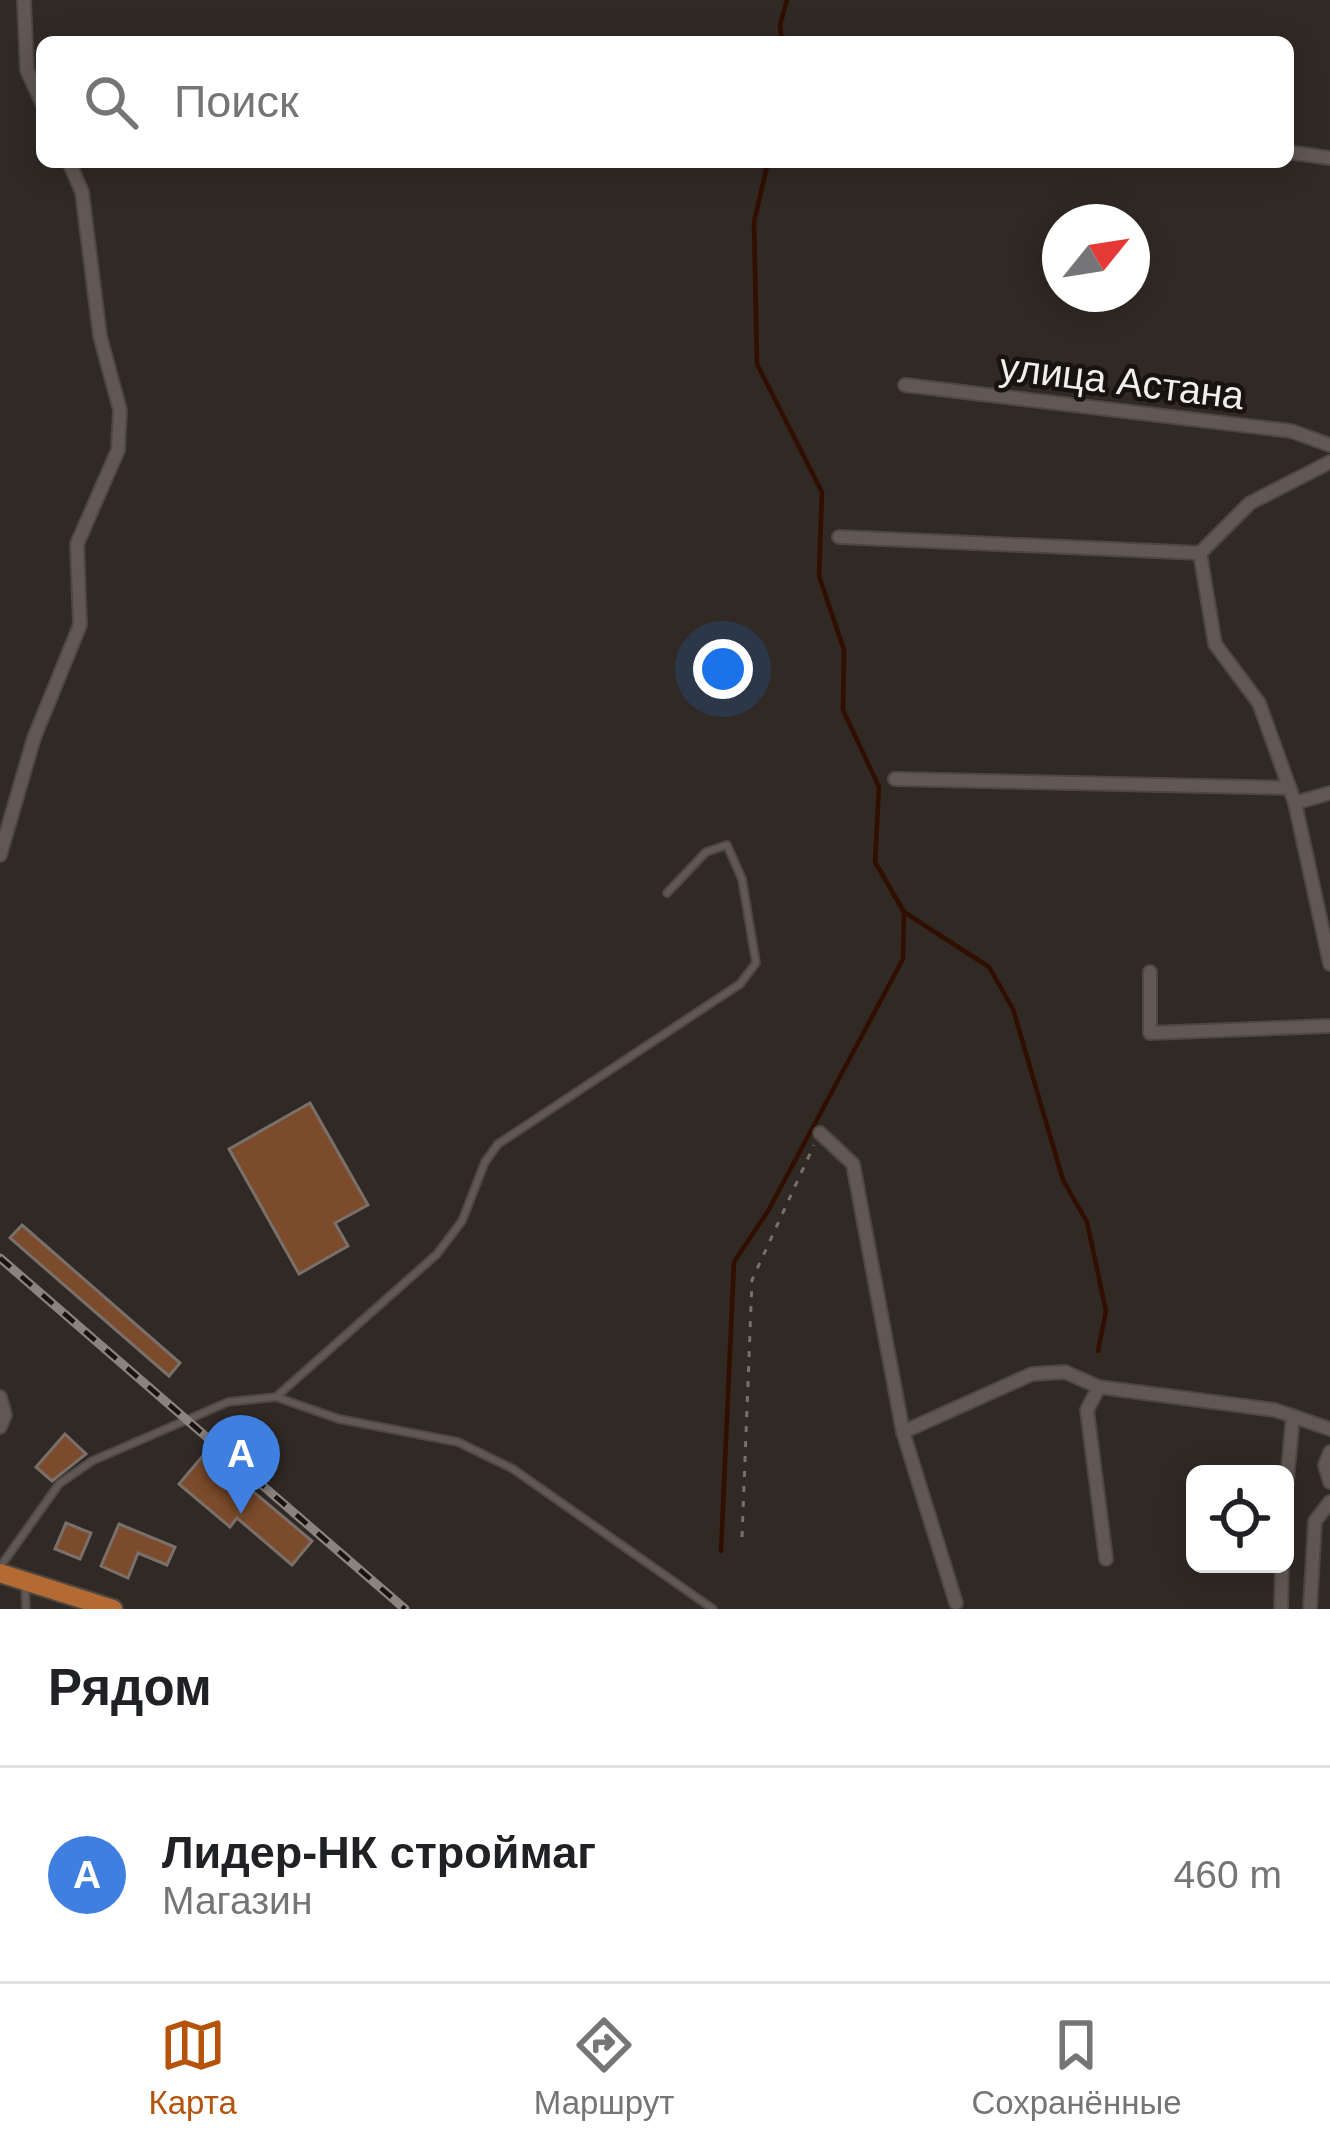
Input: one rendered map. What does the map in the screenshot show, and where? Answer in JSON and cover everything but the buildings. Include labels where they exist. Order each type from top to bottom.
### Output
[{"type":"highway","points":[[0,1570],[113,1609]]},
{"type":"street","points":[[24,0],[27,70],[36,90]]},
{"type":"street","points":[[1294,153],[1330,158]]},
{"type":"street","points":[[0,855],[34,738],[80,625],[77,544],[118,450],[120,410],[100,335],[82,192],[72,168]]},
{"type":"street","name":"улица Астана","points":[[905,386],[1291,431],[1330,445]]},
{"type":"street","points":[[839,536],[1200,553],[1250,503],[1330,462]]},
{"type":"street","points":[[1200,553],[1215,644],[1258,703],[1295,803],[1330,964]]},
{"type":"street","points":[[895,779],[1290,788]]},
{"type":"street","points":[[1295,803],[1330,793]]},
{"type":"street","points":[[1150,971],[1150,1033],[1330,1026]]},
{"type":"street","points":[[820,1133],[853,1164],[903,1432],[956,1604]]},
{"type":"street","points":[[903,1432],[1032,1373],[1065,1372],[1099,1387],[1293,1416],[1330,1429]]},
{"type":"street","points":[[1099,1387],[1088,1410],[1106,1559]]},
{"type":"street","points":[[0,1397],[5,1415],[0,1427]]},
{"type":"street","points":[[1288,1465],[1293,1416]]},
{"type":"street","points":[[1330,1452],[1325,1465],[1330,1482]]},
{"type":"street","points":[[1310,1609],[1316,1521],[1330,1502]]},
{"type":"street","points":[[1281,1609],[1282,1573]]},
{"type":"lane","points":[[277,1397],[437,1254],[462,1221],[485,1162],[498,1144],[740,984],[756,962],[742,879],[727,845],[706,852],[667,893]]},
{"type":"lane","points":[[0,1570],[59,1484],[92,1461],[228,1402],[277,1397],[339,1418],[458,1442],[513,1469],[713,1609]]},
{"type":"lane","points":[[24,1579],[26,1609]]},
{"type":"path","points":[[742,1537],[752,1280],[820,1133]]},
{"type":"waterway","points":[[781,36],[787,0]]},
{"type":"waterway","points":[[767,168],[754,222],[757,364],[822,492],[819,576],[844,650],[843,710],[879,787],[875,862],[904,912],[989,967],[1013,1009],[1063,1180],[1087,1222],[1106,1311],[1098,1351]]},
{"type":"waterway","points":[[721,1551],[734,1262],[768,1211],[903,959],[904,912]]},
{"type":"railway","points":[[0,1258],[405,1609]]},
{"type":"place","name":"Лидер-НК строймаг","points":[[241,1514]]}]
